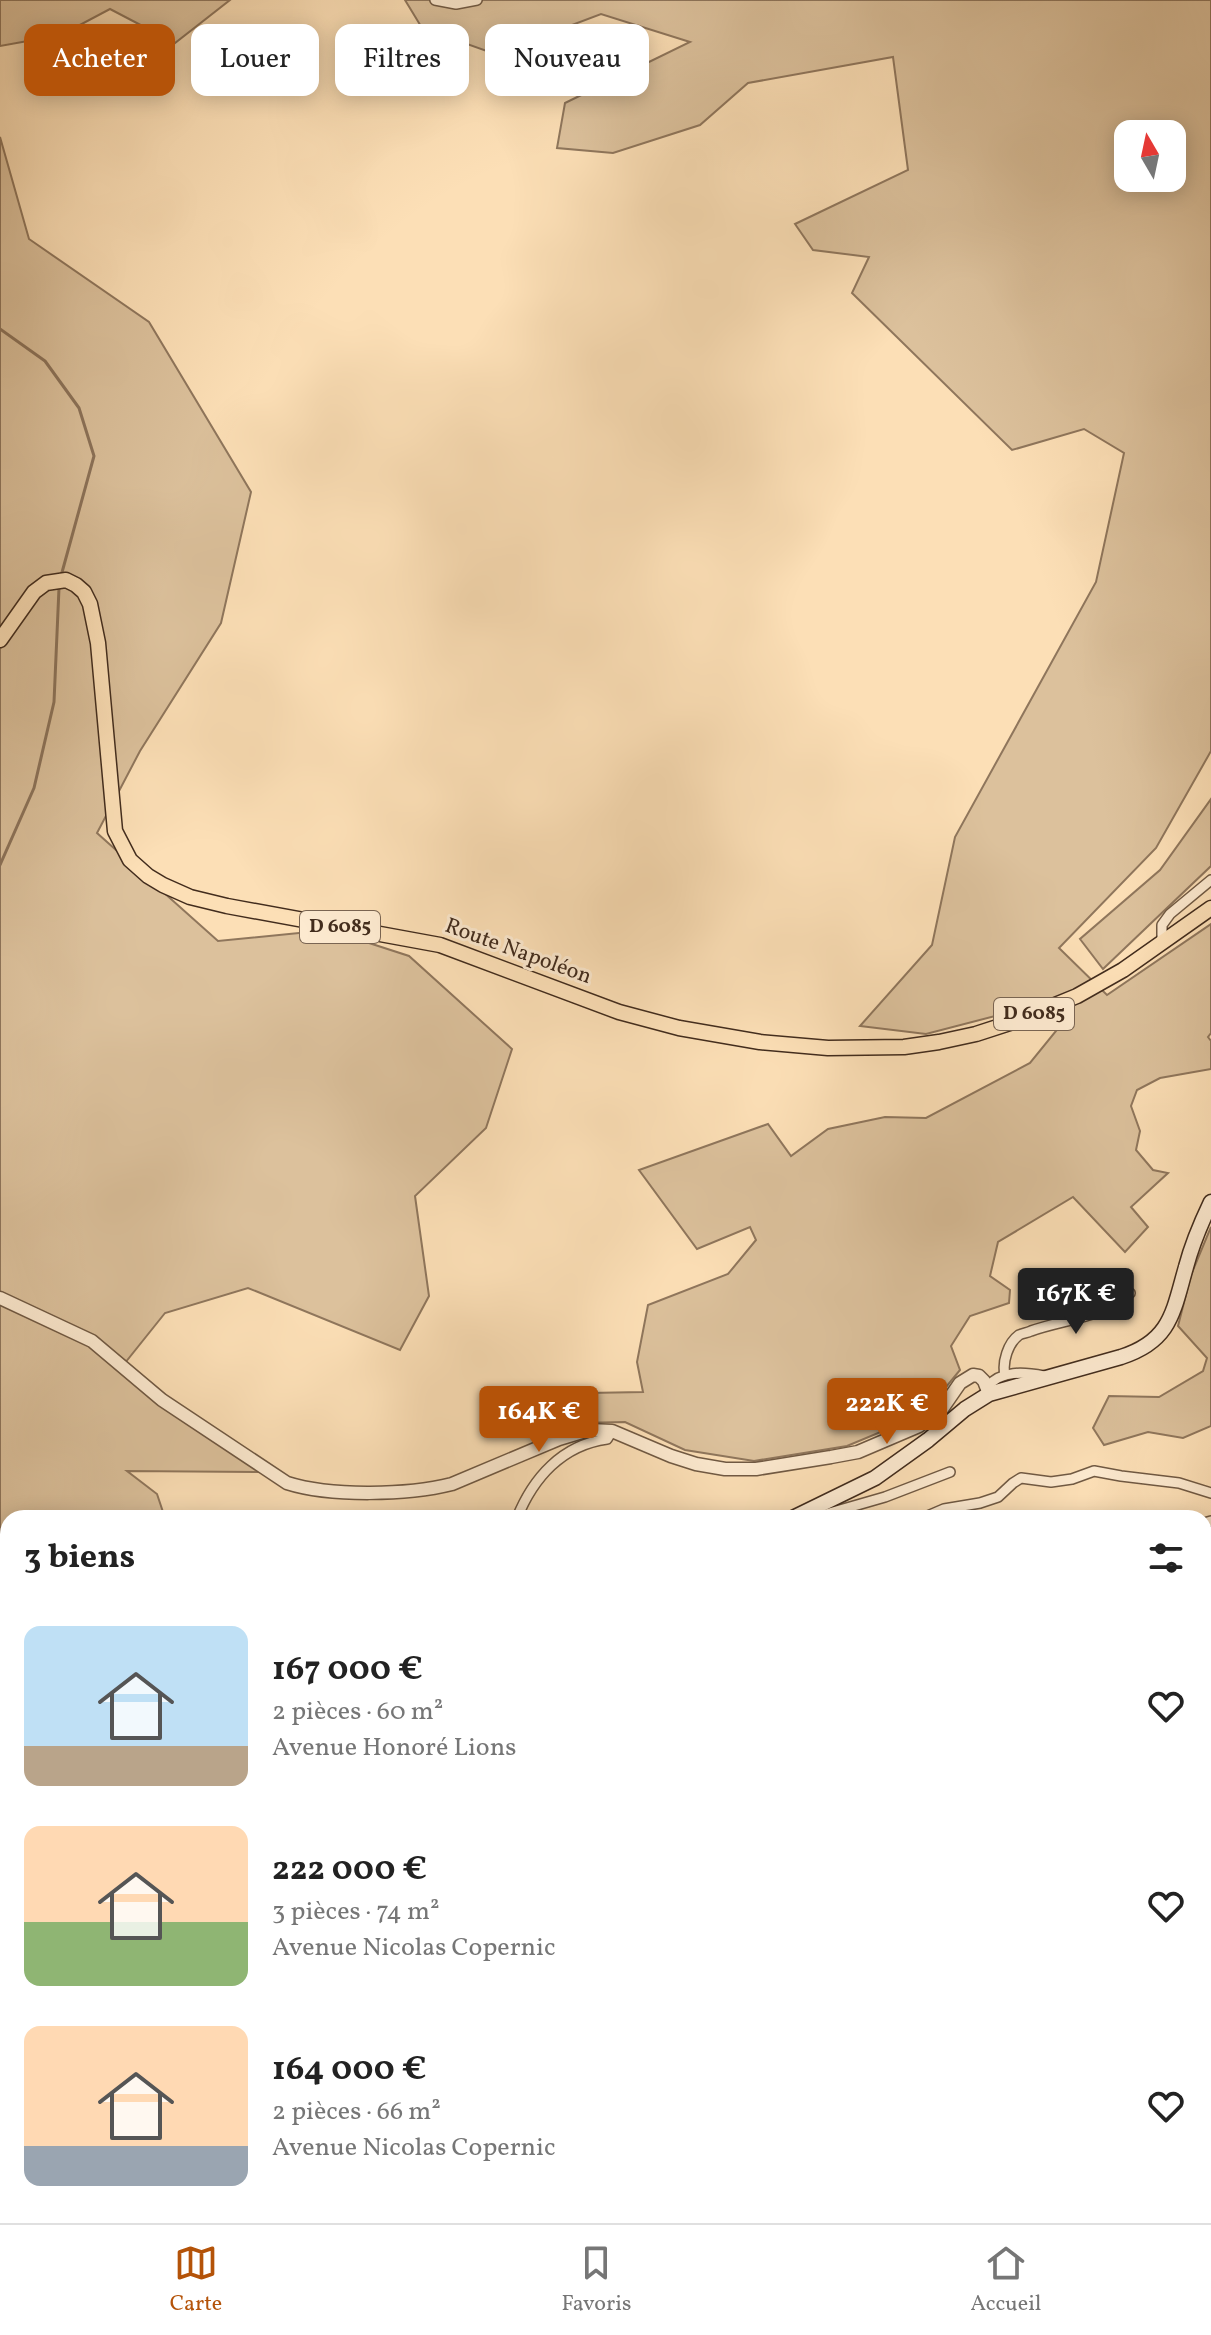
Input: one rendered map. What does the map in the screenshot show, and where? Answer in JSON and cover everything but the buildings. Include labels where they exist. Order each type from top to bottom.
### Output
[{"type":"main road","name":"Route Napoléon","points":[[0,640],[34,592],[46,583],[66,580],[84,592],[90,604],[98,643],[115,831],[130,860],[163,885],[190,897],[227,906],[440,945],[636,1017],[729,1038],[781,1045],[867,1048],[939,1042],[1016,1021],[1077,996],[1123,970],[1211,908]]},
{"type":"main road","points":[[810,1510],[875,1478],[928,1440],[988,1390],[1136,1352],[1150,1344],[1160,1334],[1175,1308],[1192,1248],[1211,1202]]},
{"type":"street","points":[[435,0],[456,4],[477,0]]},
{"type":"street","points":[[1162,942],[1162,925],[1170,914],[1211,880]]},
{"type":"street","points":[[1005,1375],[1004,1359],[1020,1335],[1093,1314],[1119,1303],[1130,1293]]},
{"type":"street","points":[[0,1298],[92,1341],[162,1400],[287,1483],[344,1491],[434,1489],[589,1430],[612,1431],[696,1464],[725,1469],[769,1467],[858,1452],[931,1418],[966,1378],[973,1375],[979,1376],[988,1390]]},
{"type":"street","points":[[988,1390],[994,1378],[1005,1375],[1047,1377]]},
{"type":"street","points":[[520,1510],[543,1472],[566,1452],[607,1439],[612,1431]]},
{"type":"street","points":[[942,1510],[998,1497],[1021,1478],[1051,1482],[1094,1471],[1179,1483],[1211,1493]]},
{"type":"street","points":[[840,1510],[885,1497],[950,1472]]},
{"type":"shaded area","points":[[0,0],[230,0],[199,24],[191,24],[191,30],[175,43],[175,24],[139,24],[110,9],[82,24],[24,24],[24,42],[0,46]]},
{"type":"shaded area","points":[[405,0],[1211,0],[1211,751],[1156,848],[1059,948],[1107,995],[1211,924],[1211,1033],[1208,1037],[1211,1041],[1211,1069],[1160,1078],[1137,1090],[1131,1106],[1140,1131],[1136,1150],[1153,1170],[1168,1173],[1131,1207],[1148,1227],[1125,1252],[1073,1197],[998,1242],[990,1276],[1010,1290],[1009,1303],[970,1316],[951,1346],[960,1370],[924,1414],[847,1446],[754,1461],[685,1450],[625,1422],[579,1423],[588,1393],[643,1392],[637,1362],[648,1305],[728,1274],[756,1240],[750,1227],[697,1249],[639,1170],[768,1124],[791,1156],[828,1129],[885,1117],[926,1118],[1030,1063],[1056,1031],[1022,1009],[926,1034],[860,1026],[932,945],[955,837],[1096,582],[1124,453],[1084,429],[1012,450],[852,293],[869,257],[813,250],[795,224],[908,170],[893,57],[748,83],[700,125],[613,153],[557,148],[565,103],[579,96],[649,96],[649,62],[690,42],[649,29],[649,24],[633,24],[601,14],[574,24],[485,24],[485,50],[469,45],[469,24],[420,24]]},
{"type":"shaded area","points":[[0,137],[29,239],[149,322],[251,492],[221,623],[140,751],[97,833],[218,941],[329,930],[409,956],[512,1049],[486,1128],[415,1196],[429,1296],[400,1350],[248,1288],[165,1313],[121,1368],[267,1472],[127,1471],[157,1494],[162,1510],[0,1510]]},
{"type":"shaded area","points":[[1211,799],[1211,866],[1103,969],[1080,939],[1160,870]]},
{"type":"shaded area","points":[[1211,1227],[1211,1426],[1183,1438],[1148,1432],[1104,1445],[1093,1428],[1109,1396],[1159,1397],[1203,1371],[1207,1358],[1178,1326],[1191,1275]]},
{"type":"waterway","points":[[0,329],[45,361],[79,408],[94,456],[61,576]]},
{"type":"waterway","points":[[0,865],[34,788],[54,702],[59,588]]}]
